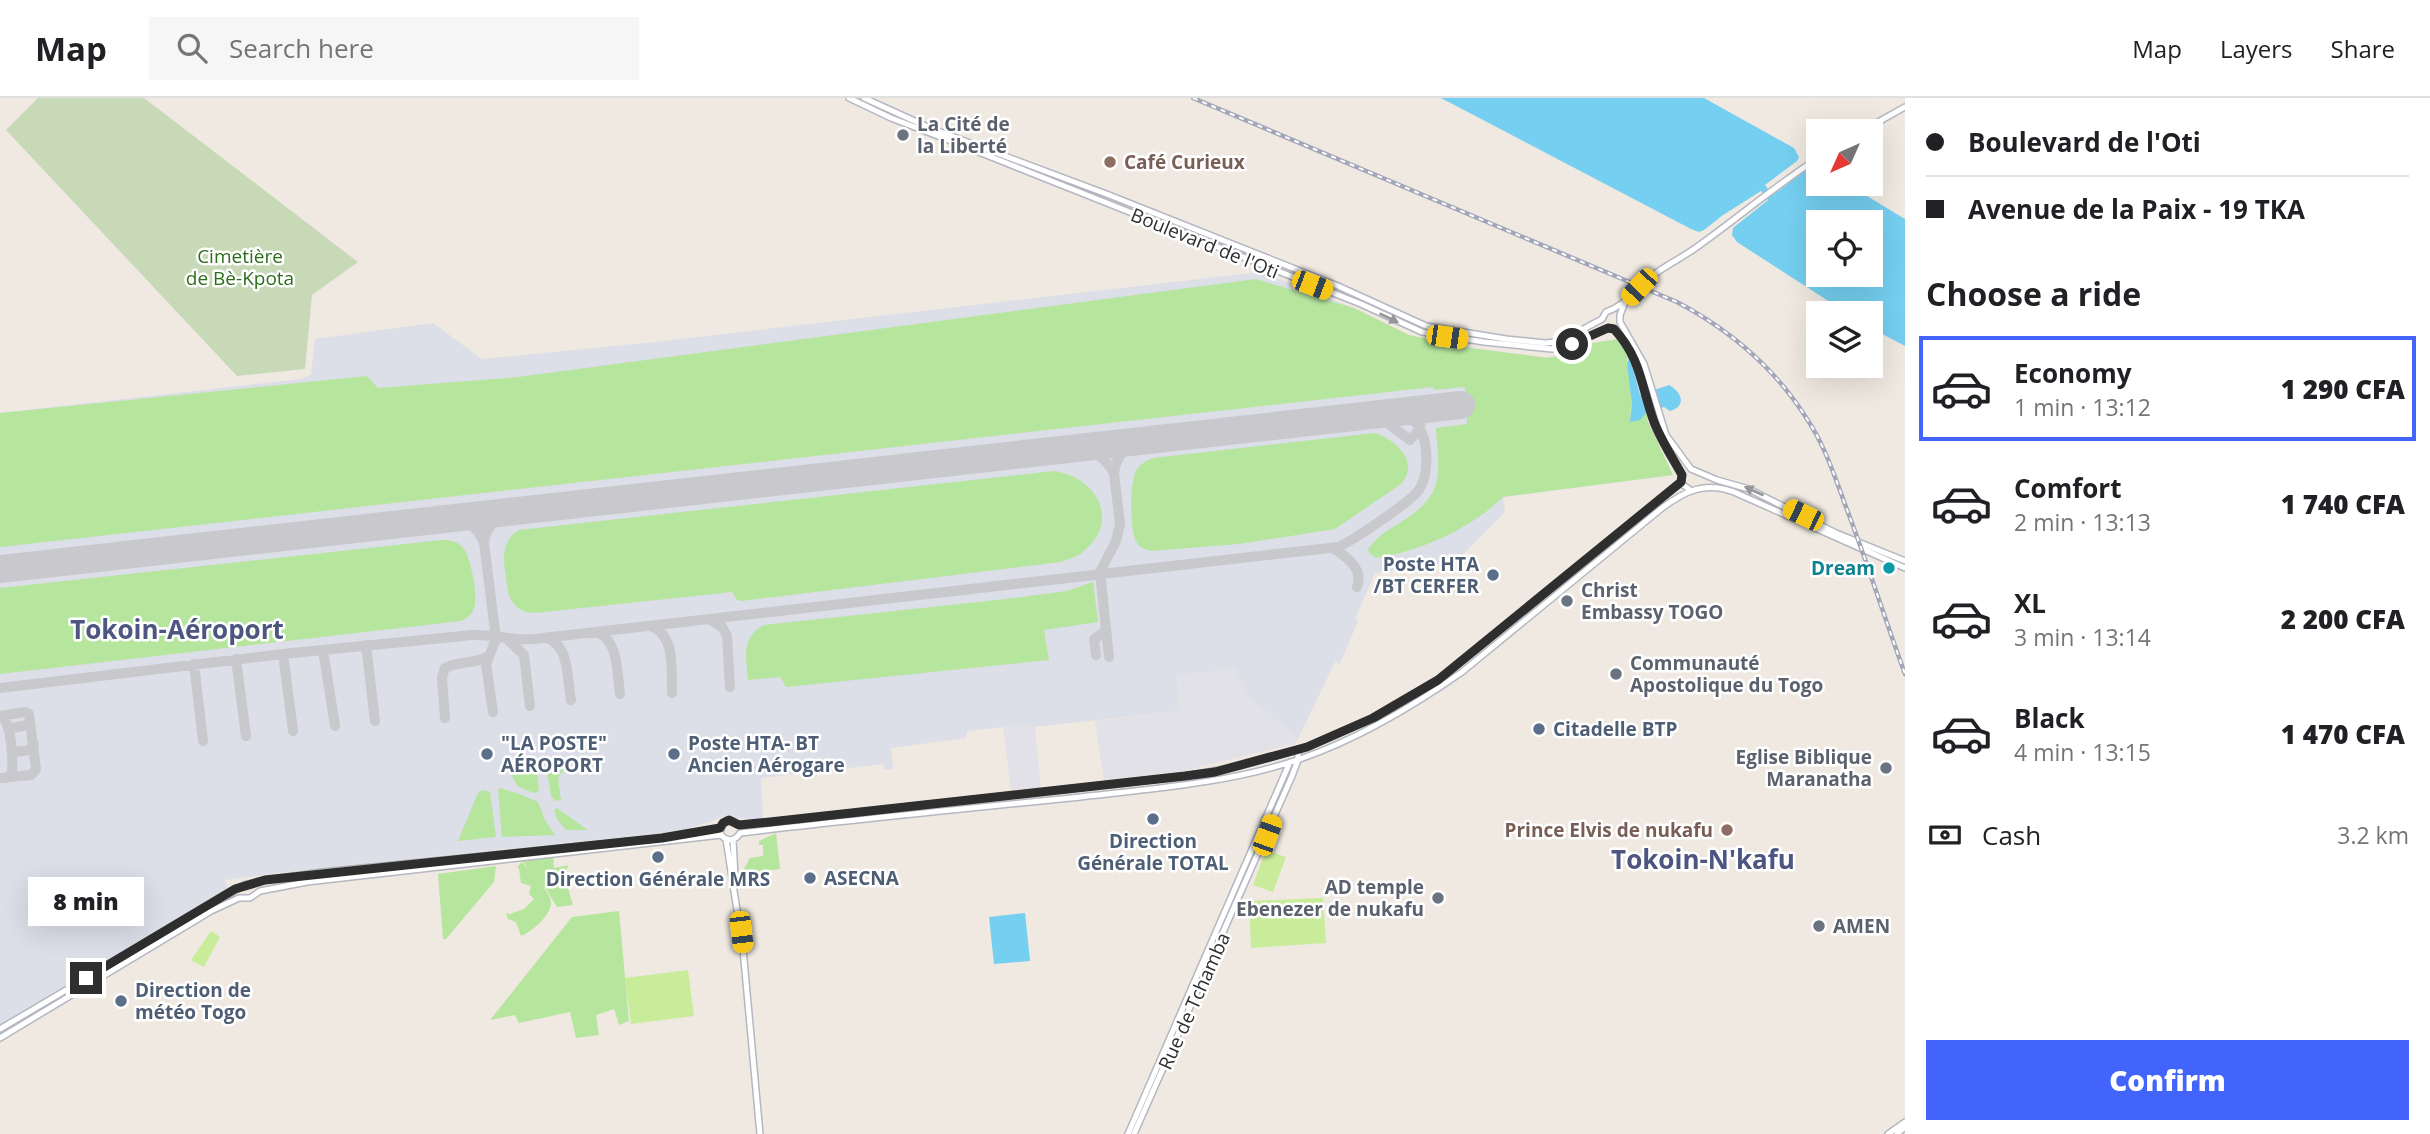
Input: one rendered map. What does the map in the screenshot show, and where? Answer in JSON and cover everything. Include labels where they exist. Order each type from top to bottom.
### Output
[{"type":"main road","name":"Boulevard de l'Oti","points":[[849,98],[1338,286],[1426,326],[1506,340],[1545,343],[1571,336],[1602,319]]},
{"type":"main road","name":"Boulevard de l'Oti","points":[[864,98],[875,108],[1422,332],[1544,349],[1563,347],[1611,328]]},
{"type":"main road","points":[[1883,119],[1905,107]]},
{"type":"main road","points":[[1641,364],[1611,328],[1603,324],[1602,319],[1606,312],[1625,302],[1644,282],[1806,166]]},
{"type":"main road","points":[[1611,328],[1620,319],[1625,302]]},
{"type":"main road","points":[[1614,310],[1641,364],[1658,425],[1686,488],[1690,490]]},
{"type":"main road","points":[[1658,425],[1691,468],[1702,475],[1749,489],[1836,533],[1905,561]]},
{"type":"main road","points":[[0,1029],[244,885],[265,880],[662,838],[720,828],[729,820],[739,825],[1185,776],[1215,772],[1290,753],[1356,726],[1395,706],[1449,672],[1691,468]]},
{"type":"main road","points":[[1699,487],[1703,480],[1702,475]]},
{"type":"main road","points":[[733,840],[740,833],[1201,782],[1298,760],[1390,718],[1430,695],[1662,508],[1699,487],[1727,490],[1905,568]]},
{"type":"main road","points":[[1779,513],[1783,505]]},
{"type":"main road","name":"Rue de Tchamba","points":[[1134,1134],[1247,881],[1298,760],[1298,750]]},
{"type":"main road","name":"Rue de Tchamba","points":[[1128,1134],[1290,761],[1290,753]]},
{"type":"main road","points":[[739,825],[740,833]]},
{"type":"main road","points":[[720,828],[734,880],[750,1012],[760,1134]]},
{"type":"main road","points":[[0,1038],[211,911],[239,898],[250,898],[260,891],[338,878],[723,837],[733,840]]},
{"type":"main road","points":[[733,840],[736,873],[734,880]]},
{"type":"main road","points":[[1888,1134],[1905,1125]]},
{"type":"main road","points":[[1897,1134],[1905,1125]]},
{"type":"shaded area","points":[[1260,272],[1354,308],[1408,335],[1429,341],[1542,358],[1567,354],[1587,344],[1618,339],[1631,356],[1648,422],[1673,475],[1503,497],[1505,512],[1451,567],[1437,564],[1375,573],[1355,619],[1358,621],[1340,664],[1335,662],[1298,739],[1248,696],[1235,669],[1177,675],[1179,711],[1033,727],[1031,724],[967,731],[966,738],[891,748],[893,769],[884,769],[883,764],[761,778],[763,820],[723,817],[665,833],[317,868],[225,880],[227,888],[0,1026],[0,413],[301,379],[311,375],[315,339],[433,323],[482,359],[655,342]]},
{"type":"shaded area","points":[[1236,669],[1248,696],[1298,739],[1294,744],[1183,771],[1104,780],[1095,721],[1179,711],[1177,675]]},
{"type":"shaded area","points":[[1031,724],[1035,727],[1041,788],[1011,790],[1003,727]]},
{"type":"green space","name":"Cimetière de Bè-Kpota","points":[[38,98],[144,98],[358,262],[312,295],[305,369],[237,376],[6,130]]},
{"type":"green space","points":[[1256,279],[1354,308],[1409,335],[1470,348],[1549,358],[1567,354],[1587,344],[1618,339],[1631,356],[1627,359],[1632,404],[1630,415],[1646,413],[1673,475],[1503,497],[1476,519],[1444,537],[1410,550],[1376,558],[1369,553],[1371,544],[1416,512],[1433,492],[1438,471],[1436,428],[1467,424],[1465,387],[1434,390],[1433,387],[0,547],[0,413],[367,376],[378,388],[518,377]]},
{"type":"green space","points":[[1375,433],[1391,441],[1403,453],[1407,460],[1406,476],[1401,484],[1335,529],[1239,544],[1151,551],[1141,547],[1134,537],[1132,485],[1138,469],[1150,459]]},
{"type":"green space","points":[[1054,471],[1082,482],[1092,491],[1102,513],[1101,526],[1085,550],[1060,562],[741,601],[737,600],[732,592],[535,613],[518,608],[508,592],[505,550],[507,542],[519,530]]},
{"type":"green space","points":[[442,540],[454,541],[461,546],[471,567],[475,604],[470,615],[461,621],[0,674],[0,588]]},
{"type":"green space","points":[[1093,582],[1098,622],[1044,630],[1049,660],[786,687],[780,677],[748,680],[748,642],[764,625],[1015,598],[1067,591]]},
{"type":"green space","points":[[564,769],[558,778],[561,800],[556,801],[551,796],[547,771]]},
{"type":"green space","points":[[537,773],[537,793],[521,788],[512,775]]},
{"type":"green space","points":[[500,788],[538,802],[555,835],[502,837]]},
{"type":"green space","points":[[482,790],[490,792],[496,837],[458,841],[478,793]]},
{"type":"green space","points":[[557,808],[588,830],[566,830],[557,819],[554,810]]},
{"type":"green space","points":[[776,833],[780,869],[741,874],[750,858],[763,856],[763,845],[759,845],[759,841]]},
{"type":"green space","points":[[1266,850],[1286,857],[1273,892],[1253,885]]},
{"type":"green space","points":[[553,855],[554,868],[569,865],[561,879],[566,882],[573,905],[557,907],[543,887],[551,903],[548,913],[521,936],[516,922],[508,919],[506,913],[524,909],[534,899],[529,894],[531,886],[521,883],[517,867],[522,862],[528,869],[523,861],[526,857]]},
{"type":"green space","points":[[496,866],[494,882],[446,939],[443,939],[438,874]]},
{"type":"green space","points":[[1323,898],[1326,943],[1251,948],[1249,901]]},
{"type":"green space","points":[[619,911],[629,1021],[619,1025],[614,1009],[596,1015],[599,1035],[576,1038],[570,1012],[519,1023],[515,1015],[490,1020],[572,917]]},
{"type":"green space","points":[[211,931],[220,937],[204,967],[191,960]]},
{"type":"green space","points":[[688,970],[694,1016],[631,1024],[625,978]]},
{"type":"water","points":[[1441,98],[1704,98],[1794,148],[1799,157],[1797,161],[1765,185],[1773,195],[1806,170],[1806,196],[1867,196],[1905,219],[1905,346],[1883,334],[1883,301],[1828,301],[1807,287],[1883,287],[1883,210],[1806,210],[1806,287],[1737,242],[1732,235],[1733,228],[1768,200],[1761,191],[1699,232]]},
{"type":"water","points":[[1630,357],[1640,395],[1669,385],[1680,395],[1679,406],[1670,411],[1664,407],[1646,413],[1640,420],[1630,422],[1632,404],[1627,363]]},
{"type":"water","points":[[1025,913],[1030,961],[994,964],[989,917]]},
{"type":"taxiway","points":[[1368,416],[1382,419],[1410,440],[1420,429],[1421,416],[1417,410]]},
{"type":"taxiway","points":[[0,688],[283,654],[472,635],[534,639],[1338,547],[1393,512],[1413,496],[1422,484],[1426,467],[1426,447],[1420,430],[1411,419],[1391,413]]},
{"type":"taxiway","points":[[1069,450],[1083,450],[1095,454],[1105,461],[1114,473],[1124,450],[1147,440]]},
{"type":"taxiway","points":[[1109,657],[1100,572],[1116,541],[1120,524],[1114,473]]},
{"type":"taxiway","points":[[484,543],[493,523],[512,512]]},
{"type":"taxiway","points":[[451,519],[472,525],[484,543],[496,639],[486,664],[493,712]]},
{"type":"taxiway","points":[[1333,548],[1356,569],[1359,581],[1357,587]]},
{"type":"taxiway","points":[[709,619],[722,627],[727,636],[730,687]]},
{"type":"taxiway","points":[[652,627],[660,631],[669,646],[672,693]]},
{"type":"taxiway","points":[[1096,655],[1094,639],[1106,629]]},
{"type":"taxiway","points":[[596,632],[604,636],[613,649],[620,694]]},
{"type":"taxiway","points":[[547,638],[560,648],[564,656],[571,700]]},
{"type":"taxiway","points":[[508,640],[524,655],[530,706]]},
{"type":"taxiway","points":[[366,645],[375,721]]},
{"type":"taxiway","points":[[323,650],[335,726]]},
{"type":"taxiway","points":[[283,654],[293,731]]},
{"type":"taxiway","points":[[445,718],[442,677],[445,668],[487,657]]},
{"type":"taxiway","points":[[236,659],[246,736]]},
{"type":"taxiway","points":[[194,664],[203,741]]},
{"type":"taxiway","points":[[0,716],[25,712],[29,714],[36,769],[31,775],[0,778]]},
{"type":"taxiway","points":[[1,716],[8,726],[12,751],[12,773],[6,778]]},
{"type":"taxiway","points":[[8,729],[27,725],[30,721]]},
{"type":"taxiway","points":[[11,749],[15,752],[29,750],[34,744]]},
{"type":"runway","points":[[0,569],[1461,405]]},
{"type":"railway","points":[[1193,98],[1677,302],[1733,338],[1781,383],[1819,440],[1834,473],[1905,674]]},
{"type":"place","name":"La Cité de la Liberté","points":[[903,135]]},
{"type":"place","name":"Café Curieux","points":[[1110,162]]},
{"type":"place","name":"Dream","points":[[1889,568]]},
{"type":"place","name":"Poste HTA /BT CERFER","points":[[1493,575]]},
{"type":"place","name":"Christ Embassy TOGO","points":[[1567,601]]},
{"type":"place","name":"Communauté Apostolique du Togo","points":[[1616,674]]},
{"type":"place","name":"Citadelle BTP","points":[[1539,729]]},
{"type":"place","name":"\"LA POSTE\" AÉROPORT","points":[[487,754]]},
{"type":"place","name":"Poste HTA- BT Ancien Aérogare","points":[[674,754]]},
{"type":"place","name":"Eglise Biblique Maranatha","points":[[1886,768]]},
{"type":"place","name":"Direction Générale TOTAL","points":[[1153,819]]},
{"type":"place","name":"Prince Elvis de nukafu","points":[[1727,830]]},
{"type":"place","name":"Direction Générale MRS","points":[[658,857]]},
{"type":"place","name":"ASECNA","points":[[810,878]]},
{"type":"place","name":"AD temple Ebenezer de nukafu","points":[[1438,898]]},
{"type":"place","name":"AMEN","points":[[1819,926]]},
{"type":"place","name":"Direction de météo Togo","points":[[121,1001]]},
{"type":"district","name":"Tokoin-Aéroport","points":[[177,630]]},
{"type":"district","name":"Tokoin-N'kafu","points":[[1703,860]]},
{"type":"route","points":[[86,978],[235,889],[265,880],[662,838],[720,828],[729,820],[739,825],[1185,776],[1215,772],[1307,747],[1373,718],[1438,680],[1681,482],[1682,475],[1659,434],[1646,399],[1637,363],[1622,339],[1614,329],[1608,328],[1572,344]]}]
